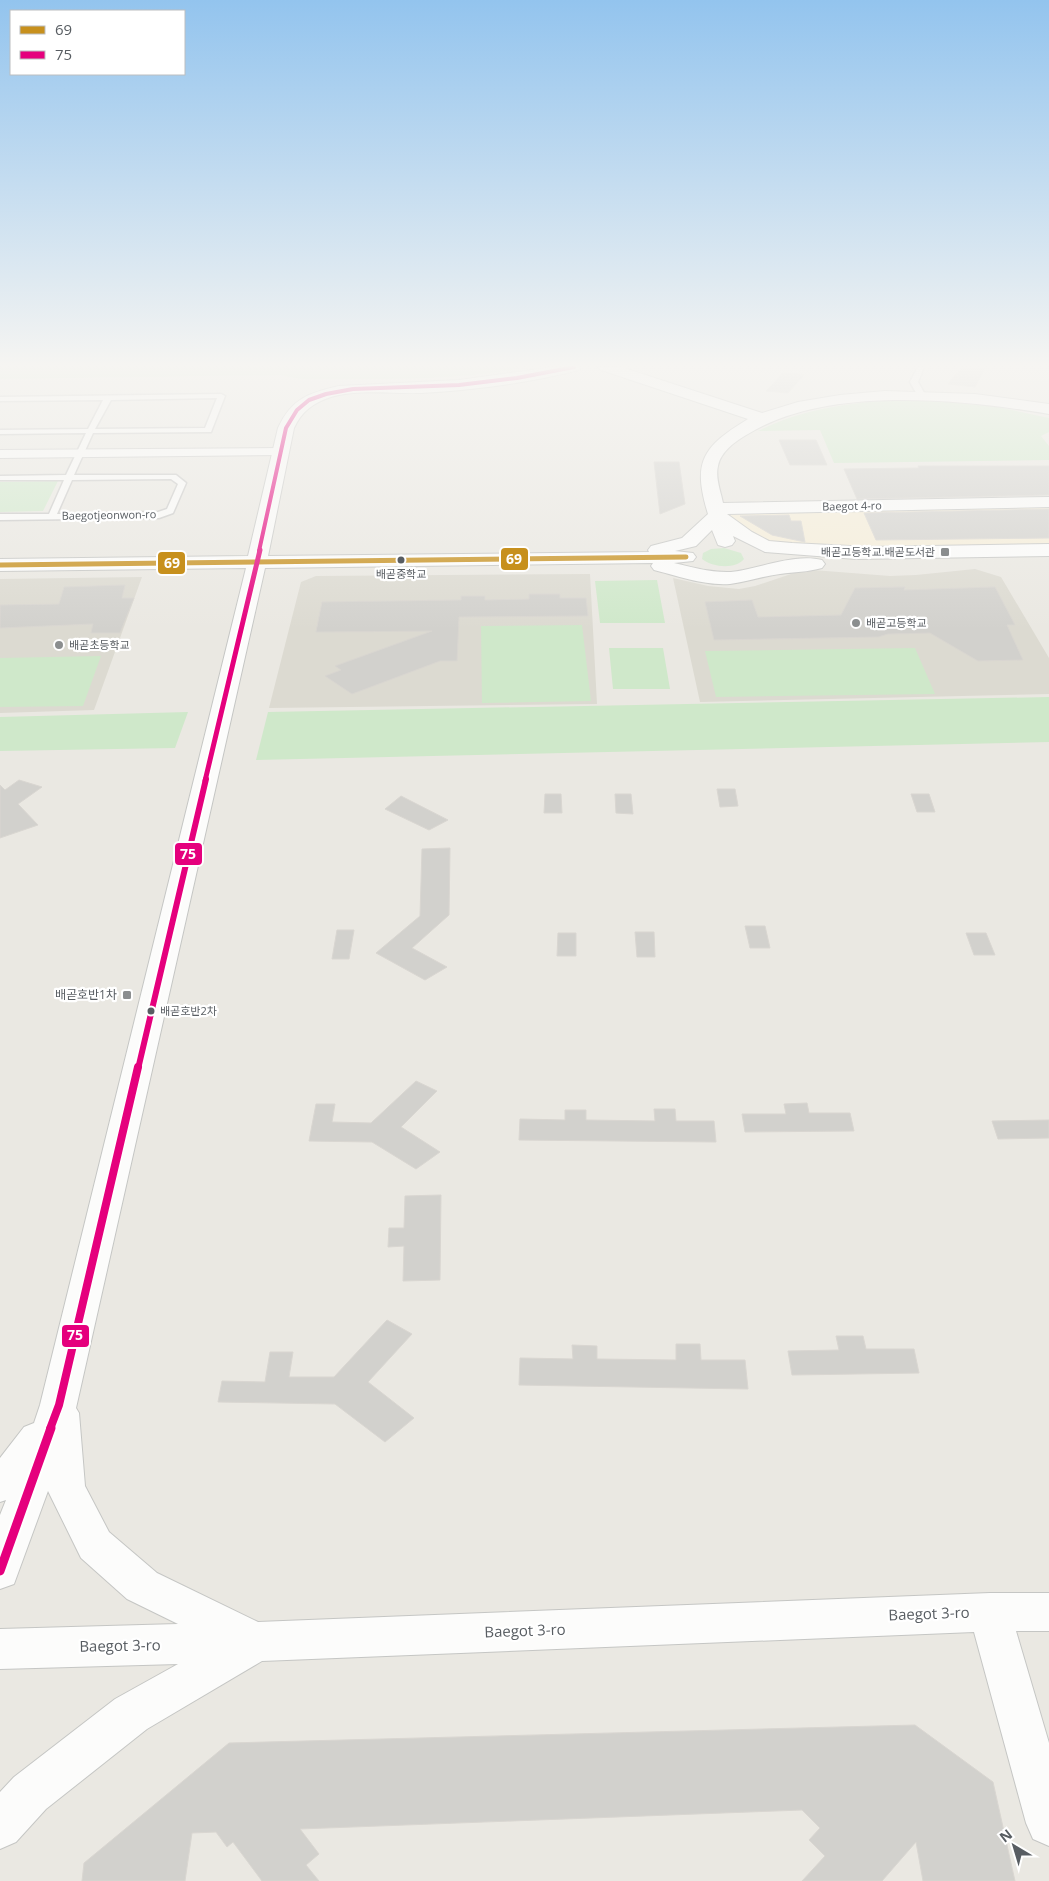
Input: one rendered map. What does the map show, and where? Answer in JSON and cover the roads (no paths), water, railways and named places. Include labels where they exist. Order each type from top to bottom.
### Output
[{"type":"street","points":[[0,1571],[59,1405],[257,561],[279,455]]},
{"type":"street","points":[[715,455],[709,468],[716,513],[725,541]]},
{"type":"street","name":"Baegot 4-ro","points":[[716,513],[1049,502]]},
{"type":"street","points":[[716,513],[745,536],[765,546],[784,549],[874,556],[1049,558]]},
{"type":"street","points":[[587,558],[680,546],[695,537],[716,513]]},
{"type":"street","points":[[686,558],[688,550],[693,546],[702,543],[725,541],[736,543],[756,558],[787,560],[1049,550]]},
{"type":"street","points":[[587,558],[677,568],[712,577],[728,578],[804,564],[874,556]]},
{"type":"street","points":[[0,565],[686,558],[692,565],[712,572],[738,572],[756,558]]},
{"type":"street","points":[[0,1485],[21,1462],[59,1405]]},
{"type":"street","points":[[59,1405],[66,1487],[95,1544],[142,1586],[256,1642]]},
{"type":"street","points":[[990,1612],[1049,1824]]},
{"type":"street","name":"Baegot 3-ro","points":[[0,1649],[256,1642],[990,1612],[1049,1612]]},
{"type":"street","points":[[0,1826],[30,1793],[131,1714],[218,1662],[256,1642]]},
{"type":"lane","name":"Baegotjeonwon-ro","points":[[52,516],[81,455]]},
{"type":"lane","name":"Baegotjeonwon-ro","points":[[0,478],[173,477],[182,482],[170,511],[159,515],[0,517]]},
{"type":"place","name":"배곧고등학교.배곧도서관","points":[[945,552]]},
{"type":"place","name":"배곧중학교","points":[[401,560]]},
{"type":"place","name":"배곧고등학교","points":[[856,623]]},
{"type":"place","name":"배곧초등학교","points":[[59,645]]},
{"type":"place","name":"배곧호반1차","points":[[127,995]]},
{"type":"place","name":"배곧호반2차","points":[[151,1011]]}]
